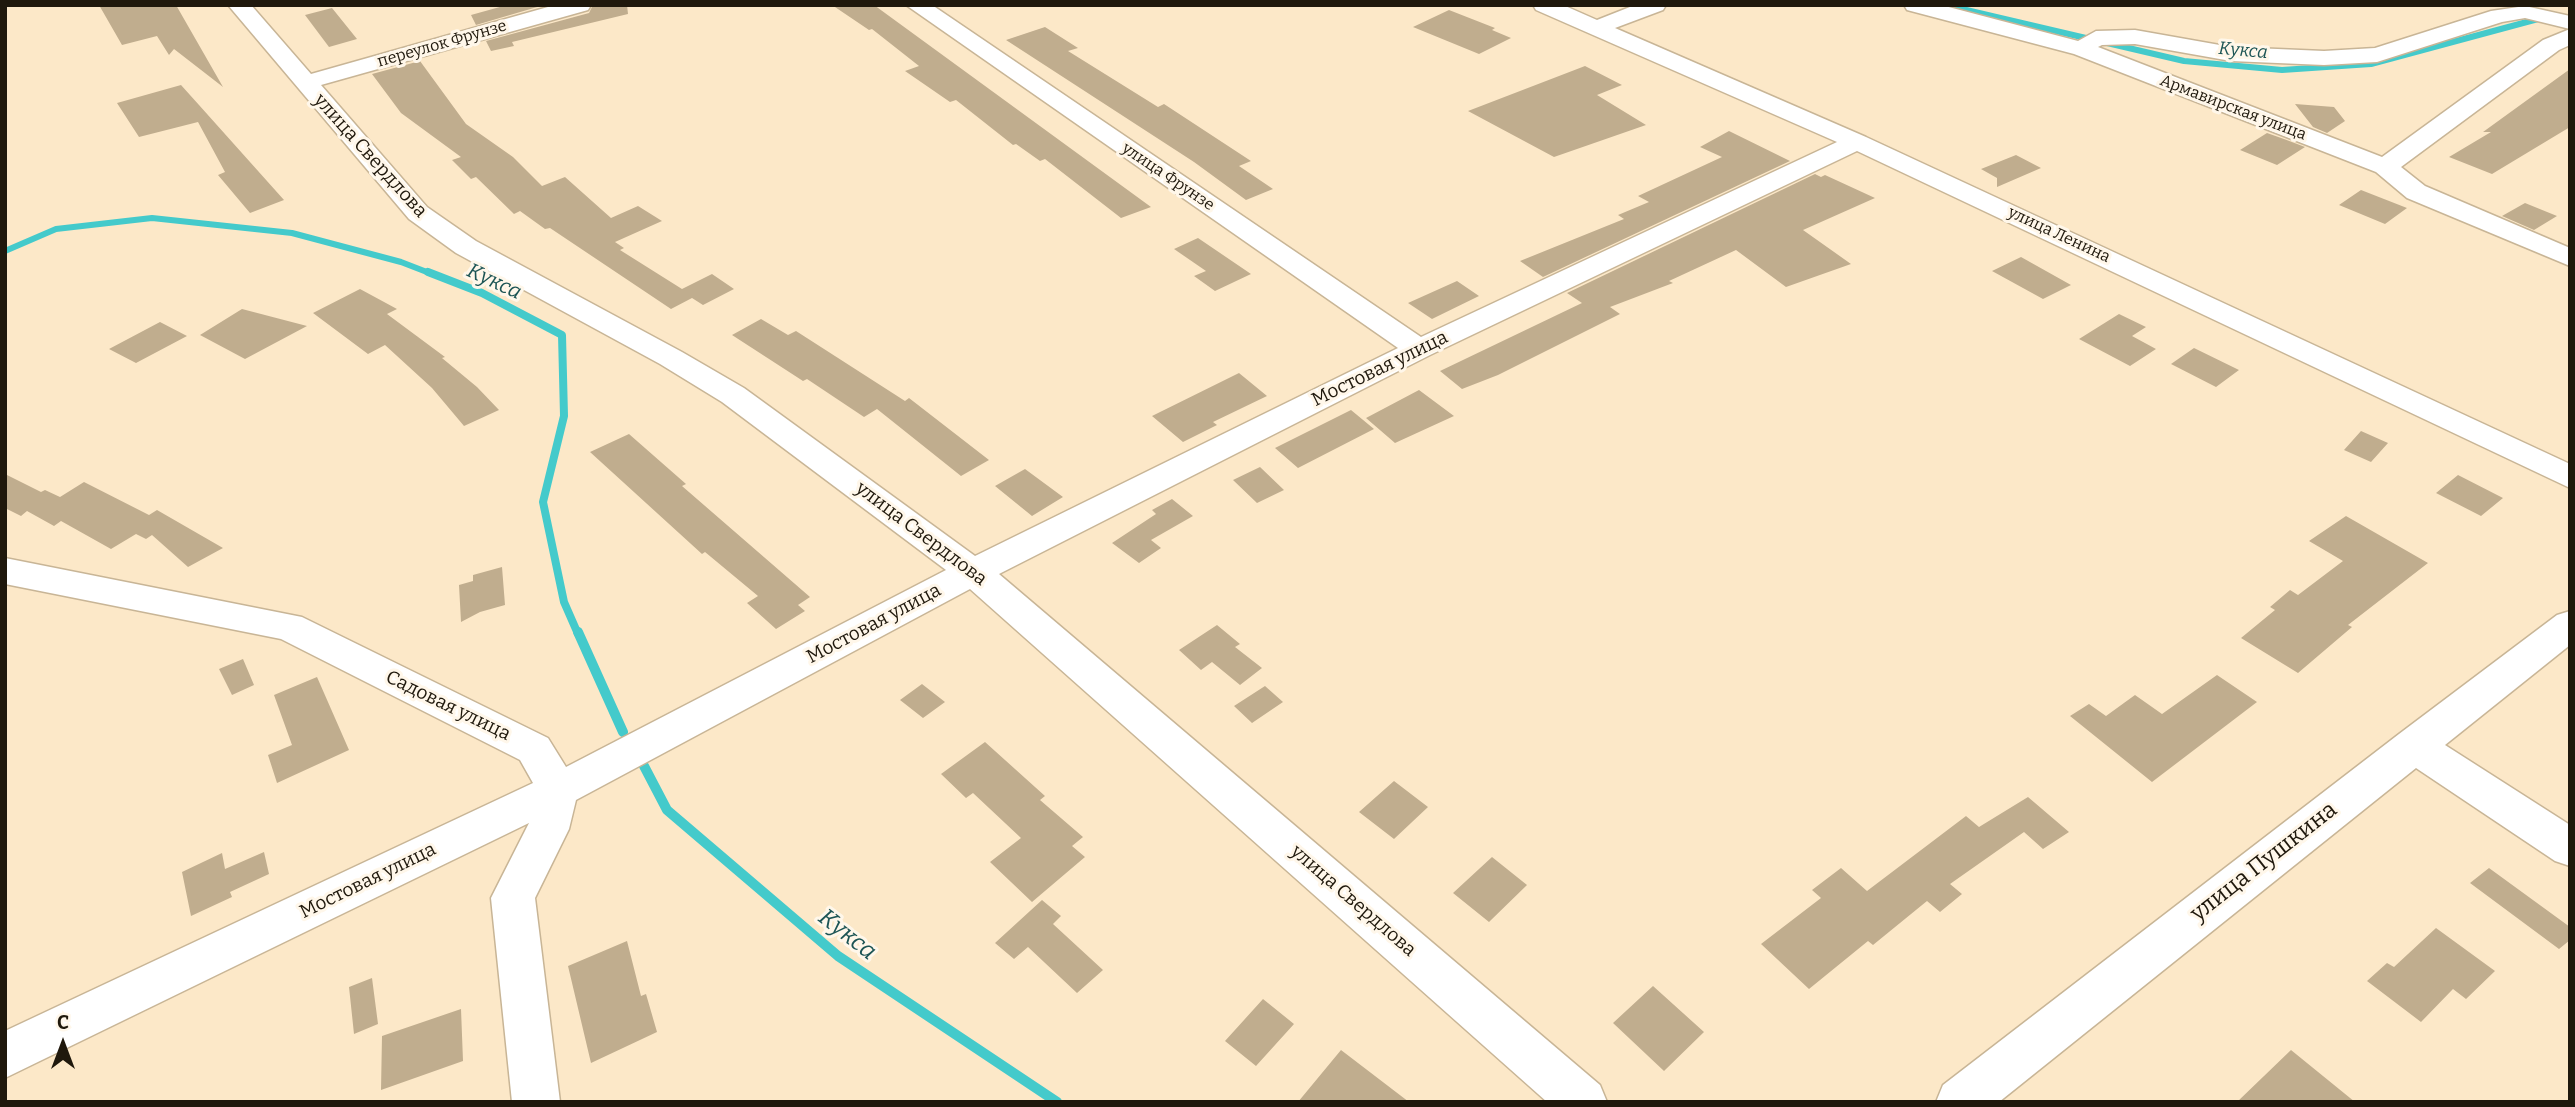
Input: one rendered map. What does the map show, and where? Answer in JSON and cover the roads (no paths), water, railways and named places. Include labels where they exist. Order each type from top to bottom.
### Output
[{"type":"street","name":"улица Свердлова","points":[[239,5],[418,213],[466,247],[671,358],[733,395],[973,572],[1583,1102]]},
{"type":"street","name":"переулок Фрунзе","points":[[304,83],[580,5]]},
{"type":"street","name":"улица Фрунзе","points":[[916,5],[1419,349]]},
{"type":"street","name":"улица Ленина","points":[[1544,5],[1857,142],[2189,295],[2570,477]]},
{"type":"street","points":[[1596,28],[1655,5]]},
{"type":"street","name":"Армавирская улица","points":[[1915,5],[2090,43],[2385,167],[2416,192],[2570,258]]},
{"type":"street","name":"Армавирская улица","points":[[2090,43],[2135,37],[2231,54],[2324,58],[2377,55],[2499,16],[2525,12],[2570,23]]},
{"type":"street","points":[[2385,167],[2551,45],[2570,36]]},
{"type":"street","name":"Мостовая улица","points":[[5,1055],[558,790],[973,572],[1419,349],[1857,142]]},
{"type":"street","name":"Садовая улица","points":[[5,571],[289,627],[534,748],[558,790]]},
{"type":"street","name":"улица Пушкина","points":[[1960,1102],[2413,745],[2570,625]]},
{"type":"street","points":[[2413,745],[2570,848]]},
{"type":"street","points":[[536,1102],[513,898],[548,829],[558,790]]},
{"type":"waterway","name":"Кукса","points":[[1945,5],[2184,61],[2282,70],[2371,64],[2538,19]]},
{"type":"waterway","name":"Кукса","points":[[5,251],[56,229],[152,218],[292,233],[401,262],[432,274]]},
{"type":"waterway","name":"Кукса","points":[[428,272],[482,293],[562,335],[564,416],[543,502],[564,602],[578,634]]},
{"type":"waterway","name":"Кукса","points":[[578,632],[623,732]]},
{"type":"waterway","name":"Кукса","points":[[644,766],[667,810],[838,956],[1057,1102]]}]
